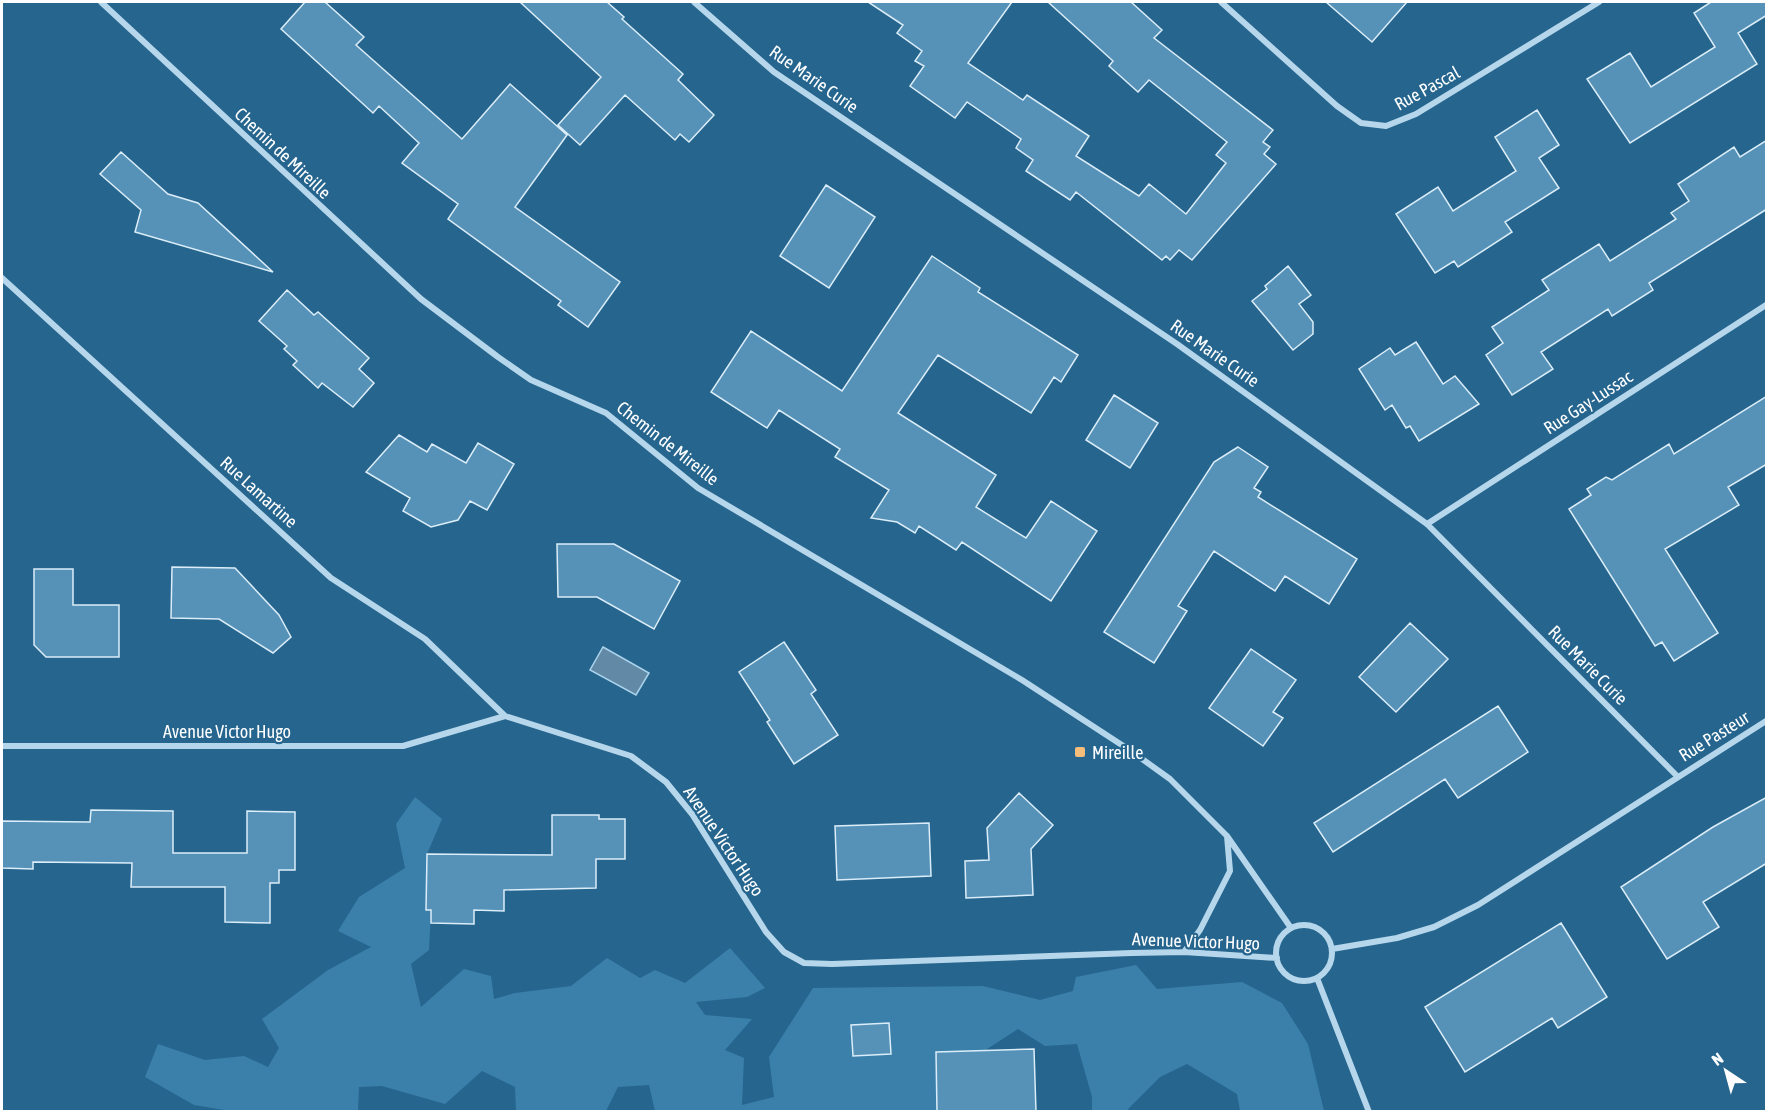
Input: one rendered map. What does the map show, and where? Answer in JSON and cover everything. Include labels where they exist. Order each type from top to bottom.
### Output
[{"type":"street","name":"Chemin de Mireille","points":[[101,2],[421,299],[498,357],[531,380],[606,413],[698,488],[1022,680],[1131,750],[1190,796],[1227,836],[1291,928]]},
{"type":"street","name":"Rue Marie Curie","points":[[694,2],[774,72],[1177,344],[1427,524],[1678,777]]},
{"type":"street","name":"Rue Pascal","points":[[1221,2],[1337,106],[1361,123],[1386,126],[1416,114],[1599,2]]},
{"type":"street","name":"Rue Lamartine","points":[[2,278],[331,578],[425,639],[505,716]]},
{"type":"street","name":"Rue Gay-Lussac","points":[[1427,524],[1767,305]]},
{"type":"street","name":"Avenue Victor Hugo","points":[[2,746],[403,746],[505,716],[631,756],[666,782],[692,813],[766,932],[784,952],[804,963],[832,964],[1184,952],[1276,958]]},
{"type":"street","name":"Rue Pasteur","points":[[1678,777],[1767,721]]},
{"type":"street","points":[[1332,949],[1396,939],[1434,927],[1478,905],[1678,777]]},
{"type":"street","points":[[1184,952],[1200,930],[1230,871],[1227,836]]},
{"type":"street","points":[[1309,925],[1317,928],[1329,941],[1332,949],[1329,966],[1317,978],[1309,981],[1292,979],[1279,966],[1276,958],[1279,941],[1291,928],[1309,925]]},
{"type":"street","points":[[1317,978],[1369,1112]]},
{"type":"shaded area","points":[[603,647],[649,673],[636,695],[590,670]]},
{"type":"shaded area","points":[[415,797],[442,819],[427,854],[426,910],[431,910],[429,950],[411,964],[421,1007],[464,969],[491,976],[494,999],[515,993],[571,986],[607,958],[640,978],[655,970],[685,983],[730,948],[765,988],[747,997],[696,1002],[705,1015],[752,1019],[725,1050],[744,1058],[742,1105],[774,1097],[769,1057],[813,988],[983,986],[1040,1000],[1073,991],[1076,977],[1136,965],[1157,989],[1242,982],[1282,1003],[1308,1044],[1324,1111],[1240,1111],[1237,1094],[1187,1064],[1160,1077],[1128,1109],[1130,1111],[1092,1111],[1092,1097],[1077,1044],[1045,1046],[1018,1029],[984,1051],[936,1052],[937,1111],[655,1111],[649,1085],[618,1087],[606,1111],[516,1111],[515,1087],[482,1071],[445,1104],[382,1086],[359,1087],[358,1111],[230,1111],[194,1105],[145,1077],[158,1044],[205,1060],[244,1056],[268,1067],[279,1048],[262,1019],[328,970],[371,947],[338,931],[359,897],[405,868],[396,824]]},
{"type":"building","points":[[305,2],[325,2],[364,37],[356,45],[462,139],[510,84],[567,135],[515,207],[620,282],[588,327],[558,305],[561,301],[448,219],[458,204],[402,163],[419,143],[379,106],[373,113],[281,29]]},
{"type":"building","points":[[520,2],[607,2],[624,17],[622,19],[683,74],[678,80],[714,115],[689,142],[680,134],[675,140],[625,95],[580,145],[558,125],[601,77]]},
{"type":"building","points":[[868,2],[1012,2],[968,63],[1023,100],[1027,95],[1089,136],[1076,156],[1139,196],[1149,184],[1186,214],[1226,163],[1216,155],[1227,142],[1149,80],[1138,92],[1109,66],[1113,61],[1048,2],[1131,2],[1162,30],[1154,38],[1273,130],[1263,142],[1270,147],[1264,154],[1276,164],[1192,260],[1179,250],[1170,260],[1166,256],[1162,260],[1076,192],[1070,200],[1026,171],[1033,160],[1016,148],[1021,139],[967,102],[955,118],[910,86],[924,66],[915,61],[922,51],[897,33],[903,25]]},
{"type":"building","points":[[1326,2],[1407,2],[1372,42]]},
{"type":"building","points":[[1711,2],[1767,2],[1767,15],[1738,33],[1757,64],[1630,143],[1587,79],[1630,53],[1651,87],[1715,47],[1694,13]]},
{"type":"building","points":[[1537,110],[1559,145],[1539,158],[1559,188],[1505,222],[1512,232],[1458,267],[1454,261],[1435,273],[1396,214],[1438,187],[1453,211],[1516,171],[1495,137]]},
{"type":"building","points":[[1767,140],[1767,209],[1649,283],[1653,290],[1612,316],[1608,309],[1541,352],[1553,369],[1512,395],[1486,355],[1503,343],[1492,327],[1549,290],[1542,280],[1599,244],[1610,261],[1676,219],[1671,213],[1689,201],[1678,184],[1734,147],[1740,157]]},
{"type":"building","points":[[121,152],[168,194],[198,203],[273,272],[135,232],[141,210],[100,174]]},
{"type":"building","points":[[826,185],[875,217],[829,288],[780,256]]},
{"type":"building","points":[[932,256],[980,288],[978,292],[1078,355],[1061,382],[1054,377],[1031,413],[938,355],[898,413],[996,475],[976,507],[1026,538],[1051,501],[1097,531],[1051,601],[962,542],[956,550],[919,526],[915,533],[897,522],[871,518],[889,490],[835,457],[840,449],[779,410],[767,428],[711,392],[751,331],[842,391]]},
{"type":"building","points":[[1288,266],[1311,295],[1299,304],[1313,322],[1313,334],[1293,350],[1252,301],[1267,289],[1265,286]]},
{"type":"building","points":[[287,290],[314,315],[318,312],[369,358],[359,369],[374,383],[353,407],[322,383],[318,388],[293,365],[297,361],[284,349],[287,346],[259,321]]},
{"type":"building","points":[[1416,342],[1443,384],[1455,376],[1479,404],[1419,441],[1410,426],[1406,428],[1392,405],[1385,410],[1359,369],[1390,348],[1395,355]]},
{"type":"building","points":[[1114,395],[1158,423],[1130,468],[1086,440]]},
{"type":"building","points":[[1767,396],[1767,464],[1728,487],[1739,505],[1665,549],[1718,633],[1674,661],[1662,642],[1655,646],[1569,509],[1591,495],[1587,489],[1606,477],[1612,480],[1669,444],[1674,454]]},
{"type":"building","points":[[399,435],[427,452],[432,444],[466,463],[478,443],[514,464],[487,510],[470,501],[458,520],[431,527],[403,511],[410,498],[366,472]]},
{"type":"building","points":[[1238,447],[1268,467],[1254,488],[1261,492],[1258,497],[1357,559],[1329,604],[1285,576],[1275,591],[1214,551],[1178,606],[1187,611],[1154,663],[1104,632],[1214,462]]},
{"type":"building","points":[[557,544],[614,544],[680,581],[654,629],[597,597],[558,597]]},
{"type":"building","points":[[172,567],[235,568],[279,615],[291,637],[273,653],[219,619],[171,618]]},
{"type":"building","points":[[34,569],[73,569],[73,605],[119,605],[119,657],[46,657],[34,645]]},
{"type":"building","points":[[1410,623],[1448,659],[1396,712],[1359,677]]},
{"type":"building","points":[[784,642],[816,690],[811,694],[838,735],[794,764],[767,722],[770,720],[739,672]]},
{"type":"building","points":[[1251,649],[1296,680],[1273,712],[1283,718],[1263,746],[1209,708]]},
{"type":"building","points":[[1498,706],[1528,752],[1458,798],[1445,779],[1333,852],[1314,823]]},
{"type":"building","points":[[1019,793],[1053,825],[1031,849],[1033,895],[966,898],[965,861],[989,860],[987,828]]},
{"type":"building","points":[[1767,797],[1767,863],[1703,902],[1719,927],[1667,959],[1621,887],[1713,827]]},
{"type":"building","points":[[91,810],[173,811],[173,853],[247,853],[247,811],[295,812],[295,870],[279,870],[279,883],[270,883],[270,923],[225,922],[225,887],[131,887],[132,863],[33,862],[33,869],[2,868],[2,821],[90,822]]},
{"type":"building","points":[[552,815],[599,815],[599,819],[625,819],[625,859],[596,859],[596,888],[504,890],[504,911],[474,910],[474,924],[431,923],[431,910],[426,910],[427,854],[552,855]]},
{"type":"building","points":[[929,823],[931,876],[837,880],[835,826]]},
{"type":"building","points":[[1561,923],[1607,997],[1558,1028],[1552,1018],[1465,1072],[1425,1007]]},
{"type":"building","points":[[889,1023],[891,1054],[853,1056],[851,1025]]},
{"type":"building","points":[[1034,1049],[1036,1112],[937,1112],[936,1052]]},
{"type":"place","name":"Mireille","points":[[1080,752]]}]
